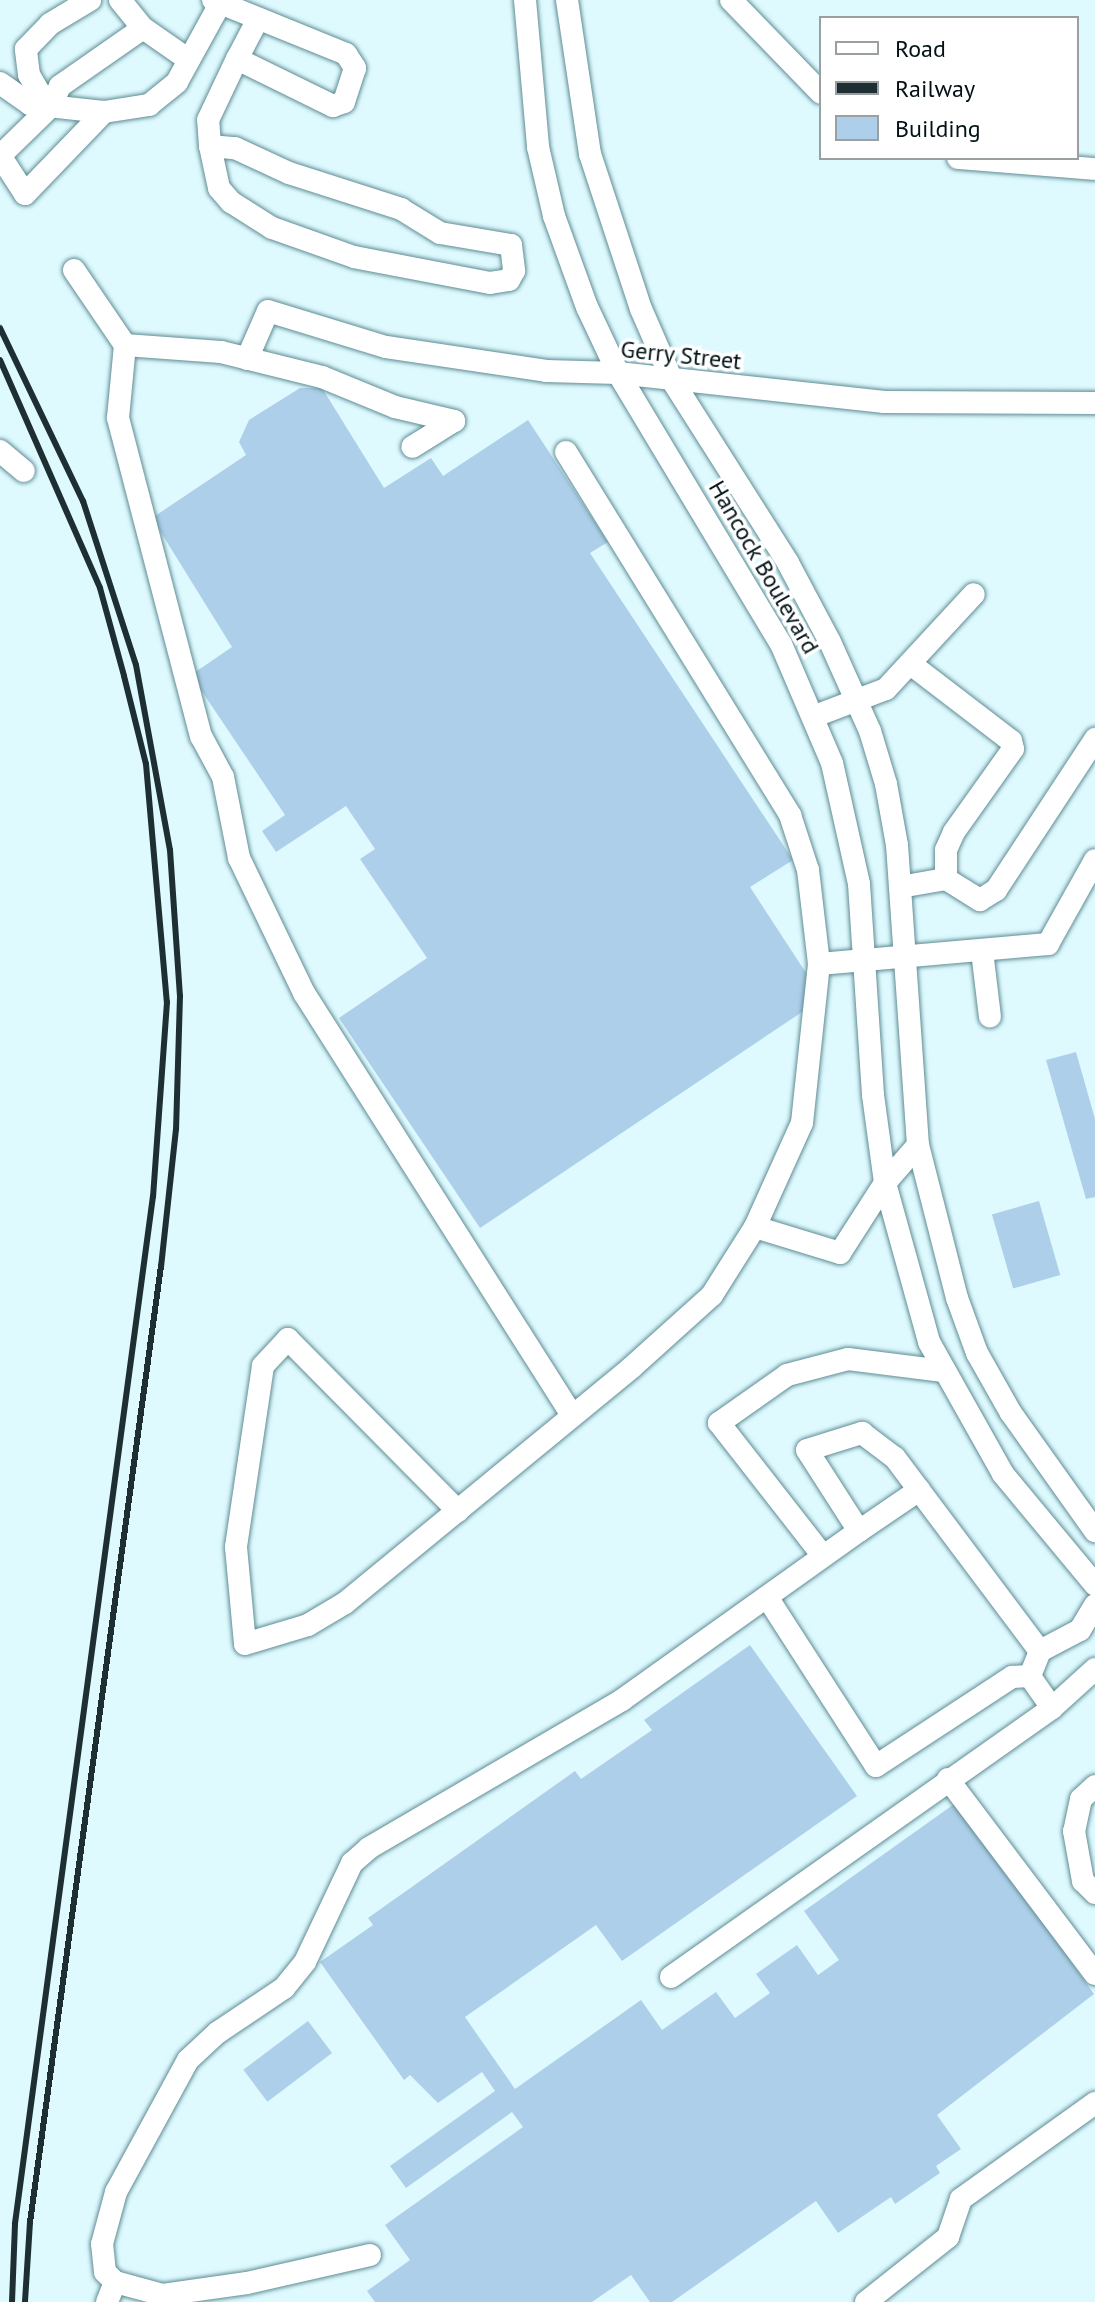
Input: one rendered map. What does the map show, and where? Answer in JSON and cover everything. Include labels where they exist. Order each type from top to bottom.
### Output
[{"type":"street","points":[[40,105],[39,92],[29,75],[26,49],[50,24],[90,0]]},
{"type":"street","points":[[120,0],[143,28],[193,53]]},
{"type":"street","name":"Hancock Boulevard","points":[[525,0],[538,147],[554,216],[618,373],[759,603],[815,716],[846,817],[859,884],[885,1183],[917,1305],[943,1371],[1003,1474],[1095,1585]]},
{"type":"street","name":"Hancock Boulevard","points":[[567,0],[590,154],[631,282],[672,380],[788,563],[856,700],[886,784],[900,887],[918,1145],[953,1283],[977,1353],[1011,1413],[1095,1531]]},
{"type":"street","points":[[731,0],[819,91]]},
{"type":"street","points":[[0,83],[40,105],[104,112],[149,105],[177,82],[218,1],[346,54],[355,68],[344,102],[333,106],[237,59]]},
{"type":"street","points":[[210,146],[235,148],[289,173],[401,209],[440,233],[511,245],[514,271],[509,280],[490,283],[354,257],[272,228],[231,202],[212,168],[210,146],[208,120],[258,19]]},
{"type":"street","points":[[104,112],[25,194],[0,156],[40,105],[60,86],[143,28]]},
{"type":"street","points":[[983,160],[1095,169]]},
{"type":"street","points":[[74,270],[125,345],[118,418],[201,736],[223,777],[239,858],[304,993],[572,1415]]},
{"type":"street","name":"Gerry Street","points":[[247,359],[268,311],[386,347],[546,371],[618,373],[884,402],[1095,403]]},
{"type":"street","points":[[125,345],[247,359],[322,377],[395,407],[454,421],[412,447]]},
{"type":"street","points":[[0,451],[24,471]]},
{"type":"street","points":[[458,1511],[288,1339],[263,1366],[236,1547],[245,1644],[308,1625],[345,1603],[458,1511],[712,1295],[755,1227],[802,1123],[819,964],[808,870],[790,815],[566,452]]},
{"type":"street","points":[[815,716],[886,689],[912,665],[974,594]]},
{"type":"street","points":[[912,665],[1011,741],[1013,749],[954,832],[946,850],[946,879]]},
{"type":"street","points":[[900,887],[946,879],[980,900],[996,890],[1095,739]]},
{"type":"street","points":[[819,964],[865,964],[1048,944],[1095,860]]},
{"type":"street","points":[[982,951],[990,1017]]},
{"type":"street","points":[[755,1227],[840,1253],[885,1183],[918,1145]]},
{"type":"street","points":[[823,1556],[719,1423],[787,1375],[848,1359],[943,1371]]},
{"type":"street","points":[[859,1531],[807,1450],[862,1433],[895,1458],[1036,1647],[1030,1676],[1052,1708]]},
{"type":"street","points":[[370,2255],[247,2283],[163,2295],[111,2292],[102,2244],[116,2192],[150,2122],[188,2060],[217,2033],[284,1988],[305,1962],[352,1863],[369,1848],[622,1700],[919,1490]]},
{"type":"street","points":[[767,1597],[876,1766],[1012,1677],[1030,1676]]},
{"type":"street","points":[[1036,1647],[1080,1630],[1095,1605]]},
{"type":"street","points":[[671,1977],[1052,1708],[1095,1669]]},
{"type":"street","points":[[948,1779],[1095,1974]]},
{"type":"street","points":[[1095,1786],[1081,1799],[1074,1831],[1083,1881],[1095,1893]]},
{"type":"street","points":[[866,2302],[948,2237],[961,2199],[1095,2103]]},
{"type":"building","points":[[300,388],[322,388],[384,488],[431,458],[443,476],[528,420],[608,542],[590,553],[793,860],[750,887],[812,982],[808,1008],[480,1228],[339,1018],[427,958],[360,859],[375,849],[346,806],[276,852],[262,831],[285,815],[191,675],[232,647],[152,518],[246,455],[239,442],[249,420]]},
{"type":"building","points":[[1076,1052],[1095,1119],[1095,1197],[1086,1199],[1046,1060]]},
{"type":"building","points":[[1039,1201],[1060,1275],[1013,1289],[992,1215]]},
{"type":"building","points":[[750,1645],[857,1796],[622,1961],[596,1925],[465,2017],[515,2089],[641,2000],[662,2030],[716,1992],[735,2018],[770,1993],[756,1974],[797,1945],[818,1975],[839,1960],[804,1911],[957,1802],[1094,1994],[937,2115],[961,2149],[936,2166],[940,2173],[895,2204],[891,2197],[838,2233],[816,2201],[672,2302],[650,2302],[631,2275],[592,2302],[375,2302],[367,2291],[410,2260],[385,2225],[523,2127],[512,2112],[406,2188],[390,2166],[495,2091],[482,2072],[438,2103],[410,2075],[404,2080],[320,1962],[373,1925],[368,1918],[575,1771],[581,1779],[652,1730],[644,1720]]},
{"type":"building","points":[[308,2021],[332,2053],[267,2102],[243,2070]]},
{"type":"railway","points":[[0,328],[83,501],[136,665],[170,850],[180,996],[176,1129],[161,1266],[30,2222],[25,2302]]},
{"type":"railway","points":[[0,360],[100,588],[124,676],[146,764],[167,1002],[153,1196],[15,2224],[12,2302]]}]
